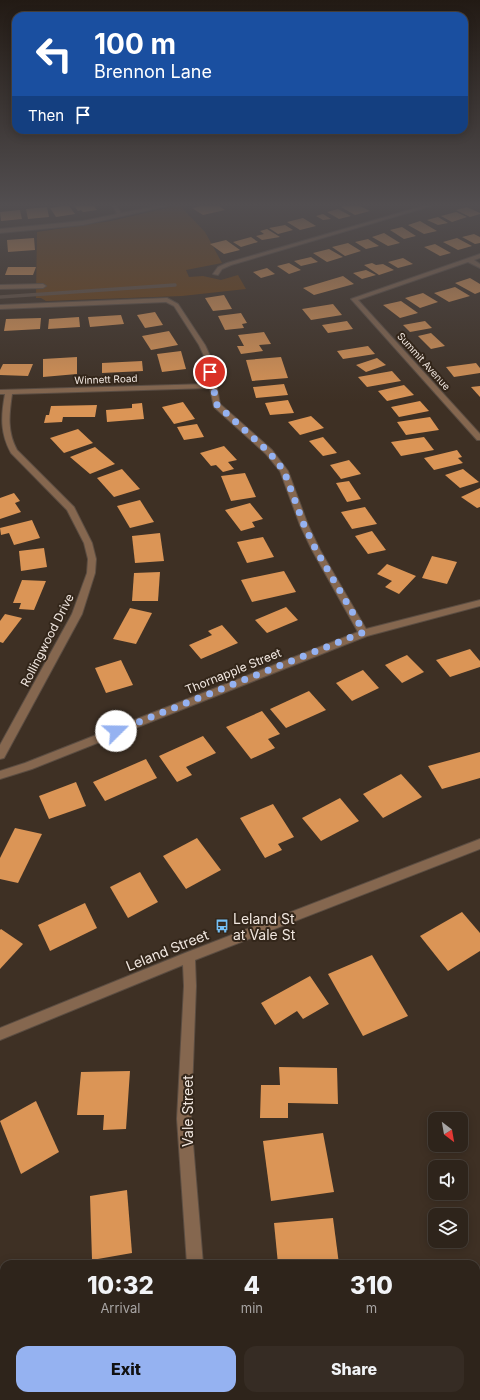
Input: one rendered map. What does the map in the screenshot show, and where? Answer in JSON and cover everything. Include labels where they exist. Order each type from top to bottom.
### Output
[{"type":"street","name":"Summit Avenue","points":[[436,271],[354,299],[480,438]]},
{"type":"street","points":[[0,287],[44,286]]},
{"type":"street","points":[[0,307],[172,301],[202,345],[208,358],[217,405],[269,452],[284,471],[304,525],[316,550],[364,632]]},
{"type":"street","name":"Winnett Road","points":[[5,392],[213,386]]},
{"type":"street","name":"Rollingwood Drive","points":[[0,755],[77,614],[90,573],[92,559],[88,543],[71,509],[14,451],[7,439],[4,425],[5,392]]},
{"type":"street","name":"Thornapple Street","points":[[0,775],[28,766],[364,632],[480,603]]},
{"type":"street","name":"Leland Street","points":[[0,1034],[189,957],[480,844]]},
{"type":"street","name":"Vale Street","points":[[189,957],[190,986],[184,1119],[195,1260]]},
{"type":"shaded area","points":[[36,271],[187,271],[189,277],[203,276],[221,280],[238,275],[246,289],[182,296],[46,301],[41,298],[36,298]]},
{"type":"building","points":[[6,271],[34,271],[33,275],[5,275]]},
{"type":"building","points":[[271,271],[275,274],[261,278],[253,272]]},
{"type":"building","points":[[285,271],[297,271],[289,274]]},
{"type":"building","points":[[369,271],[376,275],[362,279],[353,273]]},
{"type":"building","points":[[374,271],[390,271],[379,275]]},
{"type":"building","points":[[343,276],[354,284],[314,295],[303,288]]},
{"type":"building","points":[[470,278],[480,284],[480,292],[475,294],[455,283]]},
{"type":"building","points":[[455,287],[470,296],[449,302],[434,293]]},
{"type":"building","points":[[423,293],[438,302],[420,308],[405,298]]},
{"type":"building","points":[[224,295],[232,309],[213,311],[205,298]]},
{"type":"building","points":[[401,301],[418,313],[400,318],[383,305]]},
{"type":"building","points":[[333,304],[342,315],[311,320],[302,309]]},
{"type":"building","points":[[155,312],[163,325],[145,328],[137,315]]},
{"type":"building","points":[[241,313],[247,323],[242,324],[244,328],[225,330],[218,316]]},
{"type":"building","points":[[121,315],[124,324],[90,327],[88,317]]},
{"type":"building","points":[[79,317],[80,327],[48,329],[49,319]]},
{"type":"building","points":[[41,318],[40,329],[4,331],[6,319]]},
{"type":"building","points":[[347,321],[353,329],[328,333],[322,325]]},
{"type":"building","points":[[425,321],[432,328],[410,332],[403,325]]},
{"type":"building","points":[[169,331],[178,345],[151,350],[142,336]]},
{"type":"building","points":[[264,332],[271,344],[259,345],[263,351],[241,354],[237,346],[244,346],[238,335]]},
{"type":"building","points":[[431,333],[445,346],[431,349],[418,336]]},
{"type":"building","points":[[368,346],[375,354],[343,359],[337,351]]},
{"type":"building","points":[[181,351],[186,369],[162,372],[157,354]]},
{"type":"building","points":[[77,357],[77,374],[43,377],[43,359]]},
{"type":"building","points":[[281,357],[288,378],[252,381],[246,360]]},
{"type":"building","points":[[377,358],[386,365],[366,372],[356,365]]},
{"type":"building","points":[[142,361],[143,371],[102,373],[102,363]]},
{"type":"building","points":[[476,363],[480,368],[480,373],[454,377],[446,367]]},
{"type":"building","points":[[3,364],[33,364],[28,376],[0,375],[0,370]]},
{"type":"building","points":[[392,371],[401,381],[367,387],[358,377]]},
{"type":"building","points":[[284,384],[288,395],[256,398],[253,387]]},
{"type":"building","points":[[404,385],[414,395],[387,401],[378,391]]},
{"type":"building","points":[[480,386],[480,397],[471,387]]},
{"type":"building","points":[[288,400],[294,413],[270,415],[265,403]]},
{"type":"building","points":[[420,401],[429,411],[399,417],[391,407]]},
{"type":"building","points":[[183,402],[195,419],[174,424],[162,407]]},
{"type":"building","points":[[142,403],[144,419],[107,422],[106,410],[132,408],[132,404]]},
{"type":"building","points":[[97,405],[95,417],[63,417],[62,422],[44,423],[46,415],[49,415],[51,406]]},
{"type":"building","points":[[311,416],[324,428],[300,435],[288,422]]},
{"type":"building","points":[[430,417],[439,430],[406,435],[397,422]]},
{"type":"building","points":[[197,424],[204,437],[184,440],[177,427]]},
{"type":"building","points":[[78,429],[93,443],[64,453],[50,438]]},
{"type":"building","points":[[323,437],[337,453],[323,456],[309,441]]},
{"type":"building","points":[[424,437],[434,450],[401,456],[391,442]]},
{"type":"building","points":[[224,446],[237,460],[228,462],[234,469],[223,472],[216,465],[211,466],[200,453]]},
{"type":"building","points":[[95,447],[115,464],[90,474],[70,457]]},
{"type":"building","points":[[457,450],[462,457],[458,458],[463,463],[434,470],[424,458]]},
{"type":"building","points":[[349,460],[361,474],[341,479],[330,465]]},
{"type":"building","points":[[122,469],[140,489],[114,497],[97,478]]},
{"type":"building","points":[[463,469],[479,482],[460,488],[445,475]]},
{"type":"building","points":[[245,473],[256,497],[231,501],[221,476]]},
{"type":"building","points":[[349,481],[361,499],[347,502],[336,483]]},
{"type":"building","points":[[480,488],[480,507],[477,508],[461,497]]},
{"type":"building","points":[[14,493],[20,501],[15,503],[21,512],[0,519],[0,498]]},
{"type":"building","points":[[140,500],[154,522],[130,528],[117,506]]},
{"type":"building","points":[[250,503],[263,519],[252,522],[255,527],[241,531],[225,510]]},
{"type":"building","points":[[365,507],[377,524],[352,529],[341,512]]},
{"type":"building","points":[[32,520],[40,538],[14,545],[9,533],[1,535],[0,528]]},
{"type":"building","points":[[372,531],[386,550],[368,554],[355,536]]},
{"type":"building","points":[[160,533],[164,561],[135,563],[132,536]]},
{"type":"building","points":[[263,537],[274,557],[247,563],[237,542]]},
{"type":"building","points":[[44,548],[47,567],[21,571],[19,551]]},
{"type":"building","points":[[432,556],[457,562],[447,584],[422,578]]},
{"type":"building","points":[[387,564],[416,576],[399,594],[385,587],[392,581],[377,574]]},
{"type":"building","points":[[284,571],[296,592],[252,602],[241,580]]},
{"type":"building","points":[[160,572],[158,601],[132,601],[134,573]]},
{"type":"building","points":[[22,580],[46,581],[34,610],[19,609],[21,603],[13,603]]},
{"type":"building","points":[[286,607],[298,620],[267,633],[255,620]]},
{"type":"building","points":[[130,608],[152,613],[136,644],[113,639]]},
{"type":"building","points":[[5,614],[22,618],[3,643],[0,642],[0,621]]},
{"type":"building","points":[[222,625],[238,643],[201,659],[189,645],[212,635],[208,631]]},
{"type":"building","points":[[470,649],[480,661],[480,667],[450,677],[436,660]]},
{"type":"building","points":[[407,655],[424,672],[402,683],[385,665]]},
{"type":"building","points":[[121,660],[133,685],[106,693],[95,668]]},
{"type":"building","points":[[363,670],[379,688],[352,701],[336,683]]},
{"type":"building","points":[[309,691],[326,710],[286,728],[270,709]]},
{"type":"building","points":[[262,711],[280,734],[268,739],[275,748],[251,759],[226,727]]},
{"type":"building","points":[[203,736],[216,753],[186,767],[192,775],[177,782],[159,756]]},
{"type":"building","points":[[480,752],[480,778],[442,789],[428,766]]},
{"type":"building","points":[[146,759],[157,778],[105,801],[93,782]]},
{"type":"building","points":[[401,774],[422,797],[383,818],[363,794]]},
{"type":"building","points":[[76,782],[86,806],[49,819],[39,796]]},
{"type":"building","points":[[340,798],[359,821],[321,841],[302,818]]},
{"type":"building","points":[[273,804],[294,837],[278,844],[282,850],[265,858],[240,818]]},
{"type":"building","points":[[15,828],[42,834],[18,883],[0,879],[0,858]]},
{"type":"building","points":[[197,838],[221,870],[186,889],[163,856]]},
{"type":"building","points":[[140,872],[158,902],[128,918],[110,887]]},
{"type":"building","points":[[85,903],[97,928],[50,951],[38,925]]},
{"type":"building","points":[[462,912],[480,933],[480,951],[448,971],[420,936]]},
{"type":"building","points":[[1,929],[23,944],[0,969],[0,930]]},
{"type":"building","points":[[372,955],[408,1016],[363,1036],[328,974]]},
{"type":"building","points":[[310,976],[329,1004],[303,1019],[297,1011],[275,1025],[261,1003]]},
{"type":"building","points":[[279,1067],[337,1068],[338,1104],[288,1103],[288,1118],[260,1118],[261,1085],[280,1085]]},
{"type":"building","points":[[130,1071],[126,1129],[103,1130],[104,1115],[77,1115],[81,1072]]},
{"type":"building","points":[[36,1101],[59,1152],[21,1174],[0,1121]]},
{"type":"building","points":[[323,1133],[334,1192],[271,1201],[263,1141]]},
{"type":"building","points":[[127,1190],[132,1253],[92,1260],[90,1196]]},
{"type":"building","points":[[333,1218],[338,1260],[278,1260],[274,1223]]},
{"type":"waterway","points":[[0,297],[175,285]]},
{"type":"place","name":"Leland St at Vale St","points":[[222,926]]},
{"type":"route","points":[[116,731],[364,632],[316,550],[304,525],[284,471],[269,452],[224,413],[217,405],[210,372]]}]
